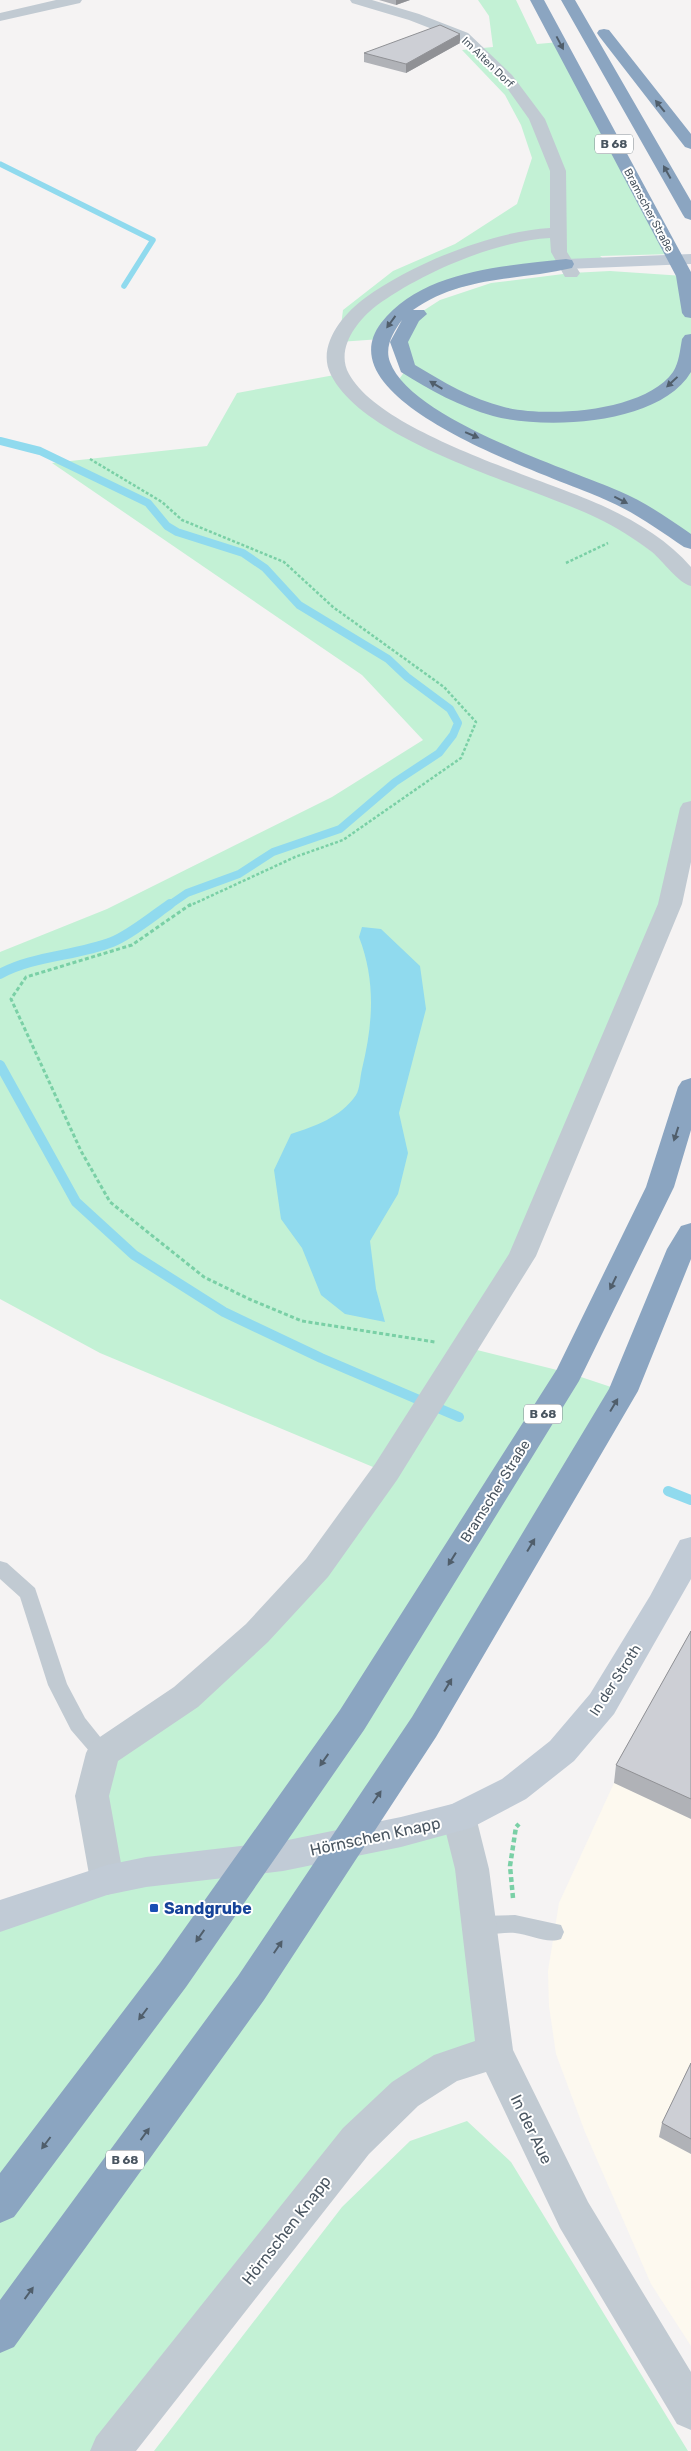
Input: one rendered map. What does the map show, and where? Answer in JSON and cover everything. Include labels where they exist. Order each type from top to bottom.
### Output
[{"type":"highway","name":"Bramscher Straße","points":[[537,0],[689,278],[691,313]]},
{"type":"highway","name":"B 68","points":[[568,0],[691,215]]},
{"type":"highway","points":[[578,0],[691,144]]},
{"type":"highway","points":[[568,269],[491,284],[440,300],[412,318],[399,342],[408,368],[456,397],[516,416],[581,417],[633,406],[662,392],[679,376],[687,360],[691,339]]},
{"type":"highway","points":[[568,269],[479,277],[444,287],[412,302],[391,319],[381,339],[381,362],[395,385],[422,408],[452,425],[546,468],[604,491],[654,517],[691,543]]},
{"type":"highway","name":"Bramscher Straße","points":[[0,2204],[173,1975],[352,1720],[568,1373],[660,1186],[691,1087]]},
{"type":"highway","name":"B 68","points":[[0,2333],[251,1988],[424,1727],[623,1391],[681,1249],[691,1232]]},
{"type":"street","points":[[0,17],[75,0]]},
{"type":"street","name":"Im Alten Dorf","points":[[357,0],[414,17],[463,36],[507,78],[538,120],[558,170],[559,252],[568,269]]},
{"type":"street","points":[[558,232],[525,235],[454,260],[400,284],[364,308],[348,322],[339,342],[336,356],[340,374],[358,398],[386,419],[446,449],[595,510],[634,531],[665,552],[691,580]]},
{"type":"street","points":[[568,269],[691,259]]},
{"type":"street","points":[[608,266],[689,278]]},
{"type":"street","points":[[107,1880],[92,1796],[102,1753],[186,1697],[263,1626],[316,1568],[386,1472],[522,1256],[670,904],[691,808]]},
{"type":"street","name":"In der Stroth","points":[[459,1817],[514,1789],[562,1751],[602,1704],[661,1605],[691,1548]]},
{"type":"street","name":"Hörnschen Knapp","points":[[0,1916],[107,1880],[146,1872],[283,1856],[401,1832],[459,1817]]},
{"type":"street","name":"In der Aue","points":[[459,1817],[472,1869],[497,1925],[495,2052],[574,2215],[691,2410]]},
{"type":"street","name":"Hörnschen Knapp","points":[[110,2451],[356,2141],[405,2094],[447,2067],[495,2052]]},
{"type":"lane","points":[[0,1568],[28,1593],[58,1685],[78,1724],[102,1753]]},
{"type":"lane","points":[[497,1925],[554,1932]]},
{"type":"path","points":[[90,459],[162,502],[182,520],[284,562],[332,607],[444,687],[476,722],[460,758],[343,840],[294,857],[193,903],[132,945],[26,977],[11,999],[81,1151],[110,1202],[204,1277],[249,1300],[302,1321],[465,1346]]},
{"type":"path","points":[[566,563],[634,531]]},
{"type":"path","points":[[497,1925],[510,1866],[516,1827],[521,1821]]},
{"type":"shaded area","points":[[691,1644],[691,2346],[651,2284],[585,2132],[556,2054],[549,2006],[548,1971],[559,1903],[614,1783]]},
{"type":"green space","points":[[478,0],[516,0],[537,44],[560,42],[673,254],[600,256],[606,261],[518,270],[412,302],[381,339],[339,342],[343,310],[393,271],[455,244],[517,204],[532,158],[521,125],[505,95],[462,50],[493,47],[489,16]]},
{"type":"green space","points":[[610,271],[684,276],[691,288],[691,543],[654,517],[492,444],[395,385],[407,368],[399,342],[412,318],[440,300],[491,283],[571,273]]},
{"type":"green space","points":[[340,374],[386,419],[595,510],[691,580],[691,808],[670,904],[522,1256],[465,1347],[569,1373],[623,1391],[348,1841],[459,1817],[495,2052],[405,2094],[110,2451],[0,2451],[0,1916],[107,1879],[103,1753],[186,1697],[385,1472],[100,1353],[0,1299],[0,952],[107,909],[332,797],[423,740],[362,675],[52,463],[207,446],[237,393]]},
{"type":"green space","points":[[467,2121],[511,2162],[688,2451],[154,2451],[342,2207],[410,2141]]},
{"type":"water","points":[[362,927],[381,929],[420,966],[426,1009],[399,1113],[408,1153],[398,1194],[370,1241],[376,1289],[385,1322],[345,1314],[321,1295],[302,1248],[281,1219],[274,1170],[291,1134],[318,1124],[335,1115],[350,1103],[356,1095],[369,1036],[371,1003],[368,970],[359,937]]},
{"type":"building","points":[[440,25],[460,34],[406,64],[364,53]]},
{"type":"building","points":[[691,1631],[691,1799],[616,1765]]},
{"type":"building","points":[[691,2063],[691,2139],[662,2123]]},
{"type":"waterway","points":[[0,164],[153,240],[124,286]]},
{"type":"waterway","points":[[0,441],[40,451],[148,503],[167,526],[177,532],[243,553],[265,568],[299,605],[388,659],[407,677],[450,709],[458,723],[453,735],[439,753],[395,782],[340,829],[273,852],[239,874],[187,893],[168,906]]},
{"type":"waterway","points":[[0,974],[26,963],[98,947],[112,942],[134,930],[170,904]]},
{"type":"waterway","points":[[0,1065],[76,1202],[134,1255],[224,1312],[321,1358],[459,1417]]},
{"type":"waterway","points":[[668,1491],[691,1500]]},
{"type":"place","name":"Sandgrube","points":[[154,1908]]}]
